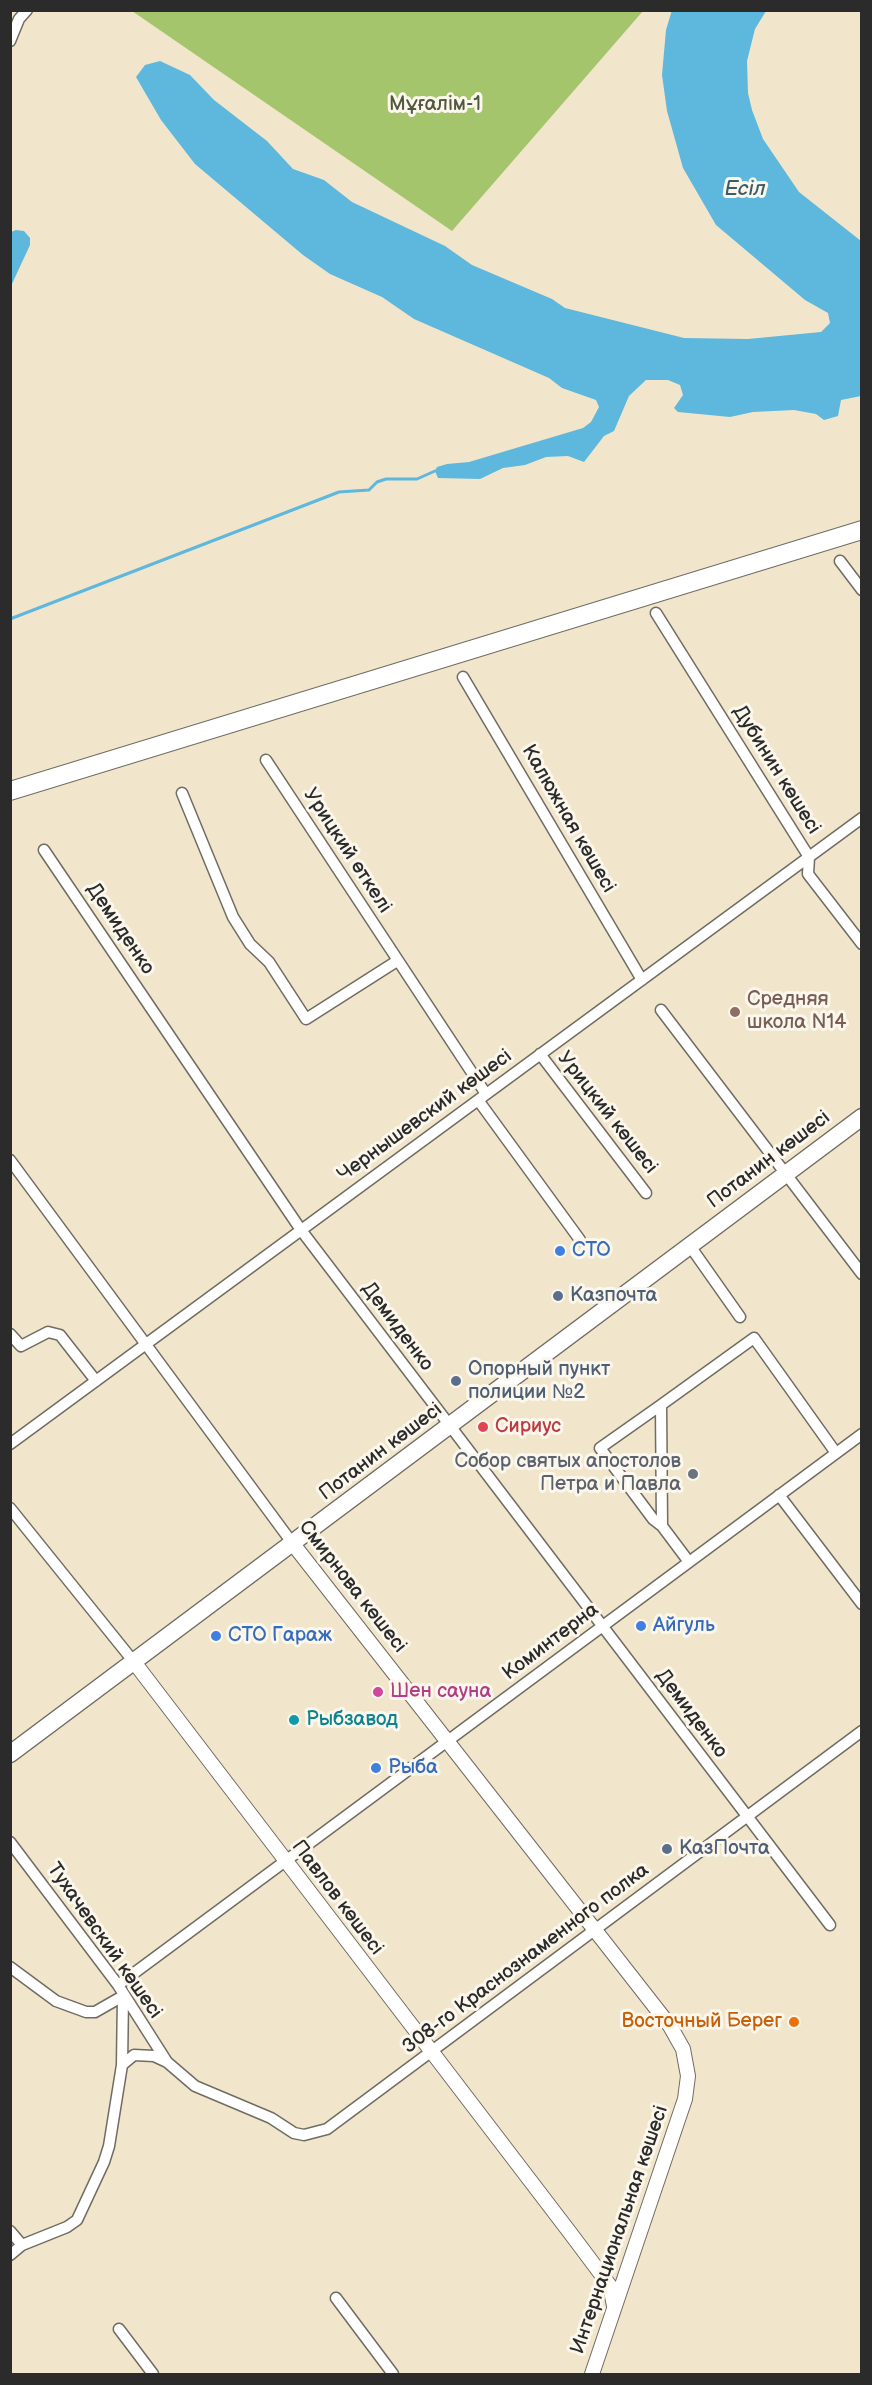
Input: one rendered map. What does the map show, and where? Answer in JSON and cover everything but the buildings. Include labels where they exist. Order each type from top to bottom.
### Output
[{"type":"highway","points":[[10,791],[861,530]]},
{"type":"main road","name":"Потанин көшесі","points":[[10,1754],[861,1117]]},
{"type":"street","points":[[10,41],[19,19],[27,10]]},
{"type":"street","points":[[840,561],[861,590]]},
{"type":"street","name":"Дубинин көшесі","points":[[656,613],[808,857],[808,874],[861,945]]},
{"type":"street","name":"Калюжная көшесі","points":[[463,677],[642,980]]},
{"type":"street","name":"Урицкий өткелі","points":[[266,760],[482,1097],[580,1240]]},
{"type":"street","points":[[182,793],[233,917],[250,944],[269,962],[306,1019],[397,962]]},
{"type":"street","name":"Чернышевский көшесі","points":[[10,1444],[861,818]]},
{"type":"street","name":"Демиденко","points":[[44,850],[301,1230],[830,1925]]},
{"type":"street","points":[[661,1010],[861,1274]]},
{"type":"street","name":"Урицкий көшесі","points":[[540,1054],[646,1193]]},
{"type":"street","name":"Смирнова көшесі","points":[[10,1160],[293,1544],[679,2041],[688,2067],[685,2099]]},
{"type":"street","points":[[690,1246],[740,1317]]},
{"type":"street","points":[[10,1334],[21,1346],[51,1332],[60,1335],[96,1381]]},
{"type":"street","points":[[689,1562],[662,1526],[653,1519],[600,1448],[754,1338],[836,1453]]},
{"type":"street","points":[[661,1405],[662,1526]]},
{"type":"street","name":"Коминтерна","points":[[118,1985],[861,1434]]},
{"type":"street","points":[[779,1495],[861,1604]]},
{"type":"street","name":"Павлов көшесі","points":[[10,1508],[134,1662],[431,2054],[592,2261],[612,2291],[611,2319]]},
{"type":"street","name":"308-го Краснознаменного полка","points":[[327,2129],[431,2054],[861,1731]]},
{"type":"street","name":"Тухачевский көшесі","points":[[10,1842],[118,1985],[167,2062],[195,2086],[271,2118],[294,2133],[304,2135],[327,2129]]},
{"type":"street","points":[[10,1966],[56,2001],[86,2012],[95,2012],[123,1996]]},
{"type":"street","points":[[10,2255],[22,2245],[67,2227],[77,2220],[83,2210],[109,2146],[122,2064],[123,1996]]},
{"type":"street","name":"Тухачевский көшесі","points":[[122,2064],[127,2059],[140,2054],[154,2056],[167,2062]]},
{"type":"street","name":"Интернациональная көшесі","points":[[592,2374],[685,2099]]},
{"type":"street","points":[[10,2231],[22,2245]]},
{"type":"street","points":[[592,2261],[603,2270],[612,2272],[620,2270],[631,2260]]},
{"type":"street","points":[[336,2298],[393,2374]]},
{"type":"street","points":[[119,2329],[153,2374]]},
{"type":"green space","name":"Мұғалім-1","points":[[132,11],[643,11],[452,231]]},
{"type":"water","name":"Есіл","points":[[672,10],[766,11],[755,29],[747,61],[748,93],[752,110],[763,139],[799,192],[861,241],[861,396],[841,400],[838,416],[824,420],[816,414],[794,410],[753,412],[730,417],[678,412],[674,408],[683,395],[680,385],[668,380],[646,380],[629,396],[614,431],[604,436],[584,462],[568,456],[546,457],[525,465],[503,468],[480,479],[438,478],[435,471],[437,467],[447,464],[469,462],[583,428],[591,422],[599,407],[596,400],[562,388],[549,378],[414,319],[382,297],[330,274],[303,255],[195,164],[161,120],[136,77],[145,65],[160,61],[190,75],[214,100],[267,141],[293,169],[324,180],[352,202],[445,246],[472,265],[552,299],[565,308],[684,338],[748,339],[821,332],[830,323],[828,313],[805,300],[716,225],[683,168],[667,111],[662,75],[666,30]]},
{"type":"water","points":[[24,231],[30,238],[30,245],[11,286],[11,232]]},
{"type":"waterway","points":[[10,619],[339,492],[369,490],[377,482],[386,479],[417,479],[435,471]]},
{"type":"place","name":"Средняя школа N14","points":[[735,1012]]},
{"type":"place","name":"СТО","points":[[560,1251]]},
{"type":"place","name":"Казпочта","points":[[558,1296]]},
{"type":"place","name":"Опорный пункт полиции №2","points":[[456,1381]]},
{"type":"place","name":"Сириус","points":[[483,1427]]},
{"type":"place","name":"Собор святых апостолов Петра и Павла","points":[[693,1474]]},
{"type":"place","name":"Айгуль","points":[[641,1626]]},
{"type":"place","name":"СТО Гараж","points":[[216,1636]]},
{"type":"place","name":"Шен сауна","points":[[378,1692]]},
{"type":"place","name":"Рыбзавод","points":[[294,1720]]},
{"type":"place","name":"Рыба","points":[[376,1768]]},
{"type":"place","name":"КазПочта","points":[[667,1849]]},
{"type":"place","name":"Восточный Берег","points":[[794,2022]]}]
